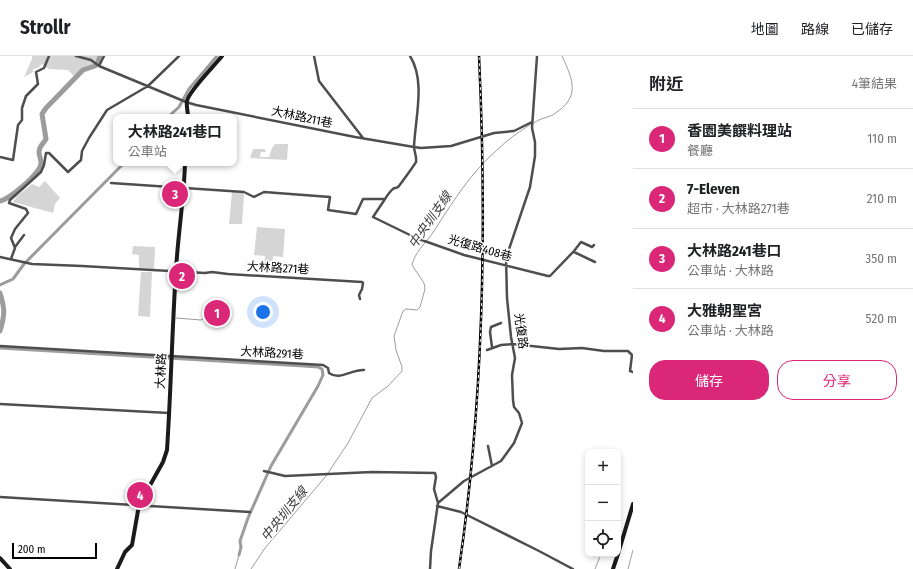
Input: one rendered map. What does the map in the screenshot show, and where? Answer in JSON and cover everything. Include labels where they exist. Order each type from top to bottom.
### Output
[{"type":"street","points":[[0,157],[13,160],[18,125],[22,120],[21,113],[26,96],[38,84],[36,72],[44,68],[49,56]]},
{"type":"street","name":"大林路211巷","points":[[76,56],[91,60],[99,66],[186,102],[362,138],[420,148],[451,146],[494,133],[514,131],[532,122]]},
{"type":"street","points":[[99,66],[104,56]]},
{"type":"street","points":[[15,248],[11,238],[15,229],[28,213],[26,209],[9,203],[16,194],[41,172],[46,160],[46,153],[49,153],[68,172],[80,160],[82,151],[89,138],[107,110],[148,86],[179,56]]},
{"type":"street","points":[[188,114],[186,102],[194,89],[222,56]]},
{"type":"street","points":[[314,56],[319,81],[362,138]]},
{"type":"street","points":[[111,183],[244,192],[254,197],[264,192],[330,197],[328,210],[356,214],[363,199],[385,199],[393,189],[398,187],[404,177],[413,168],[416,161],[414,147],[418,77],[414,63],[410,56]]},
{"type":"street","name":"光復路","points":[[438,505],[464,481],[501,461],[507,454],[522,423],[519,413],[514,407],[513,400],[512,375],[515,358],[507,298],[506,258],[530,187],[535,156],[535,142],[532,122],[537,56]]},
{"type":"street","name":"大林路","points":[[117,569],[125,552],[132,545],[139,505],[164,460],[167,450],[176,271],[185,166]]},
{"type":"street","name":"光復路408巷","points":[[385,199],[373,217],[426,241],[464,255],[506,266],[517,267],[548,276],[550,276],[574,251],[580,242],[592,247],[594,245]]},
{"type":"street","points":[[11,259],[15,248],[24,235]]},
{"type":"street","points":[[574,251],[595,262]]},
{"type":"street","points":[[0,257],[32,264],[176,271]]},
{"type":"street","name":"大林路271巷","points":[[176,271],[362,282],[363,284],[359,296],[360,298]]},
{"type":"street","points":[[492,347],[490,332],[491,327],[501,323]]},
{"type":"street","points":[[487,350],[492,347],[513,344],[559,349],[582,348],[604,351],[628,351],[632,355],[630,371],[633,372]]},
{"type":"street","points":[[0,346],[172,356]]},
{"type":"street","name":"大林路291巷","points":[[172,356],[323,365],[328,368],[329,373],[338,377],[358,370],[364,370]]},
{"type":"street","points":[[0,404],[170,413]]},
{"type":"street","points":[[488,446],[492,466]]},
{"type":"street","points":[[265,471],[285,476],[372,472],[435,473],[436,477],[434,489],[438,505],[431,551],[430,569]]},
{"type":"street","points":[[0,497],[62,502],[250,512]]},
{"type":"street","points":[[621,544],[633,504]]},
{"type":"street","points":[[438,505],[461,512],[539,550],[573,569]]},
{"type":"street","points":[[613,569],[617,557]]},
{"type":"street","points":[[0,558],[10,569]]},
{"type":"shaded area","points":[[32,56],[99,56],[95,62],[74,76],[68,70],[49,69],[42,64],[38,68],[33,69],[33,72],[24,77]]},
{"type":"shaded area","points":[[275,144],[288,144],[287,160],[250,158],[253,149],[265,149],[266,152],[261,152],[260,157],[269,157]]},
{"type":"shaded area","points":[[45,181],[60,198],[55,204],[53,213],[13,202],[17,196],[32,184],[39,187]]},
{"type":"shaded area","points":[[232,192],[243,193],[244,195],[242,224],[229,224]]},
{"type":"shaded area","points":[[257,227],[285,229],[283,257],[273,256],[272,268],[264,267],[265,256],[254,255]]},
{"type":"shaded area","points":[[133,246],[155,247],[154,269],[139,268],[139,255],[132,254]]},
{"type":"shaded area","points":[[141,272],[152,272],[150,317],[138,316]]},
{"type":"waterway","points":[[0,201],[22,187],[40,167],[41,163],[39,150],[46,139],[42,114],[46,108],[83,70],[95,66],[100,56]]},
{"type":"waterway","points":[[171,114],[179,107],[189,89],[217,56]]},
{"type":"waterway","name":"中央圳支線","points":[[534,123],[563,108],[571,95],[571,80],[562,56]]},
{"type":"waterway","name":"中央圳支線","points":[[251,569],[265,548],[326,476],[348,443],[372,398],[388,386],[402,371],[394,336],[403,311],[406,309],[417,310],[420,307],[425,289],[424,283],[412,265],[418,252],[478,169],[505,143],[531,124]]},
{"type":"waterway","points":[[0,285],[13,279],[24,264],[121,166]]},
{"type":"waterway","points":[[0,293],[4,312],[0,331]]},
{"type":"waterway","points":[[176,318],[203,319]]},
{"type":"waterway","points":[[0,348],[304,366],[318,367],[322,369],[323,375],[318,386],[271,466],[248,518],[240,541],[241,547],[239,555]]},
{"type":"waterway","points":[[628,569],[633,550]]},
{"type":"waterway","points":[[235,569],[239,555]]},
{"type":"waterway","points":[[595,569],[600,557]]},
{"type":"railway","points":[[459,569],[474,441],[481,313],[483,184],[479,56]]},
{"type":"place","name":"大林路241巷口","points":[[175,194]]},
{"type":"place","name":"7-Eleven","points":[[182,276]]},
{"type":"place","name":"香園美饌料理站","points":[[217,313]]},
{"type":"place","name":"大雅朝聖宮","points":[[140,495]]}]
